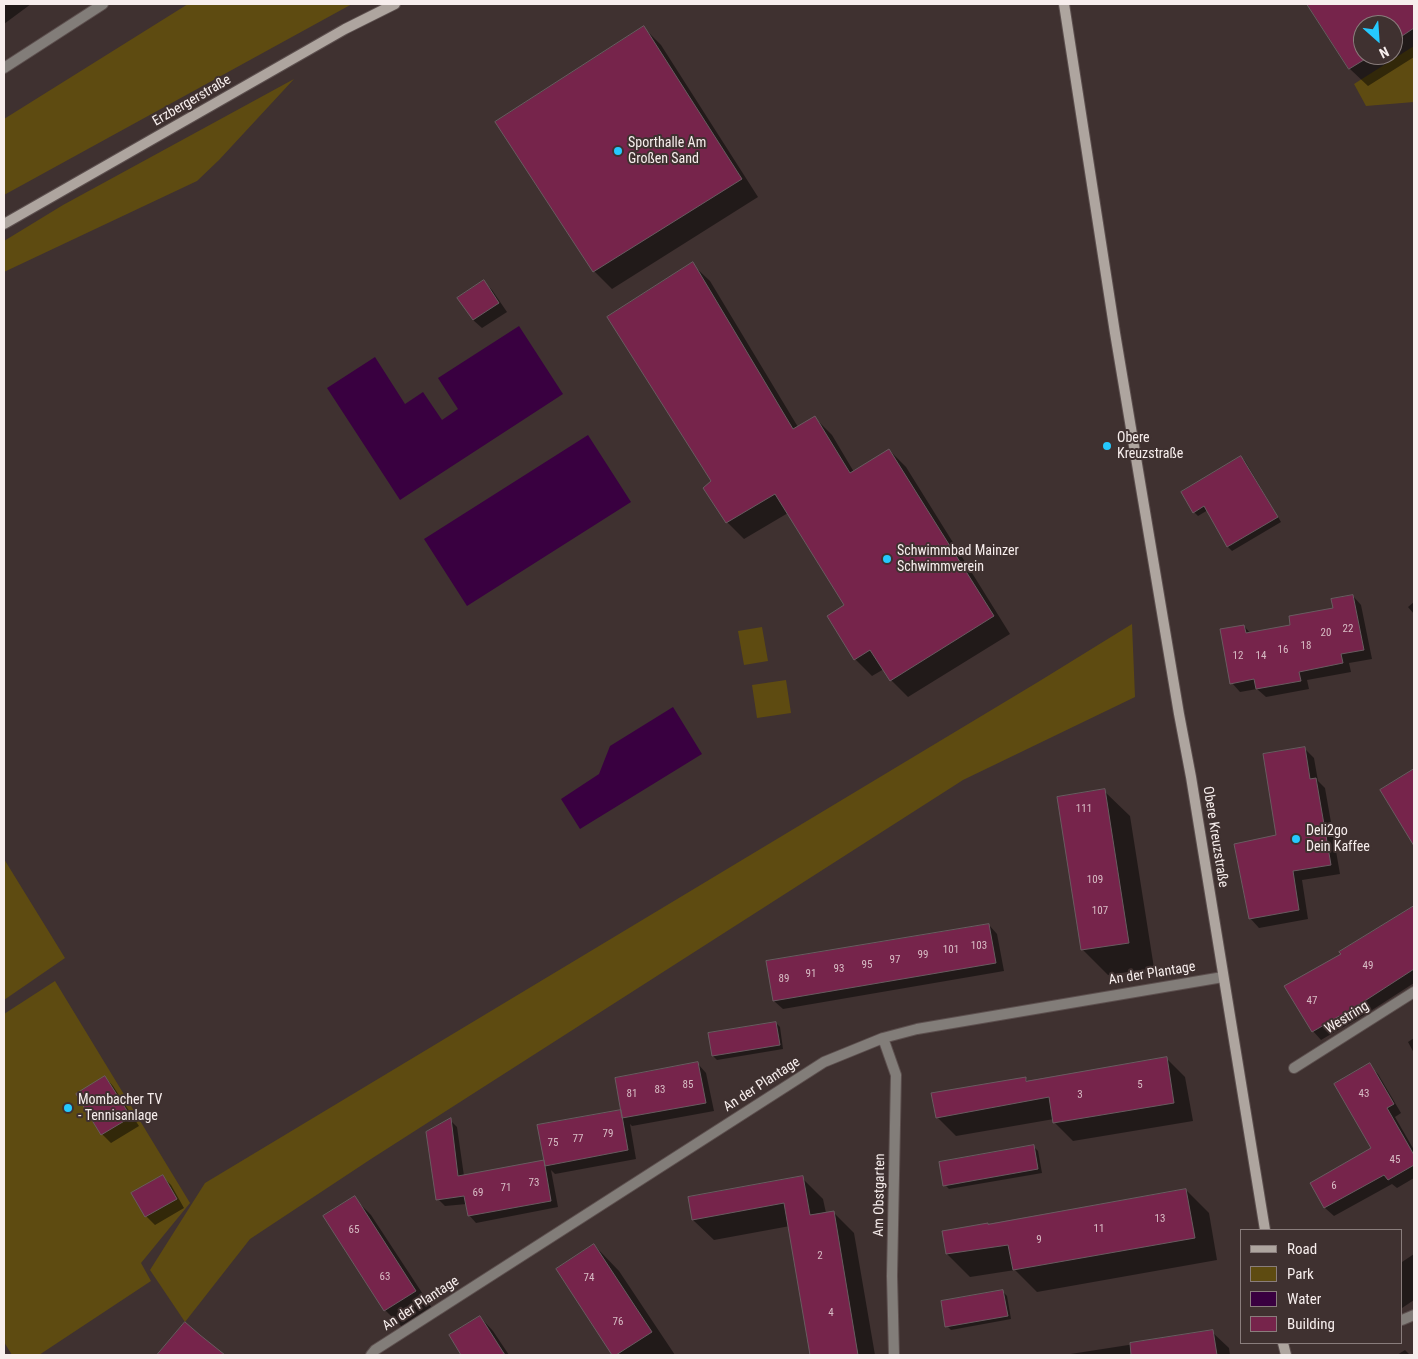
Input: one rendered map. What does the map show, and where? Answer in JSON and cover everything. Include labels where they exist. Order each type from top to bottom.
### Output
[{"type":"street","points":[[4,68],[103,4]]},
{"type":"street","name":"Erzbergerstraße","points":[[4,224],[345,29],[395,4]]},
{"type":"street","name":"Obere Kreuzstraße","points":[[1064,4],[1115,333],[1191,777],[1265,1229]]},
{"type":"street","name":"An der Plantage","points":[[371,1355],[824,1062],[883,1038],[917,1029],[1224,977]]},
{"type":"street","name":"Westring","points":[[1294,1068],[1414,992]]},
{"type":"street","name":"Am Obstgarten","points":[[883,1038],[896,1075],[892,1276],[894,1355]]},
{"type":"green space","points":[[188,4],[352,4],[4,195],[4,119]]},
{"type":"green space","points":[[1414,46],[1414,102],[1366,106],[1354,84],[1384,65],[1403,65],[1403,53]]},
{"type":"green space","points":[[294,79],[197,181],[4,272],[4,241],[63,205]]},
{"type":"green space","points":[[1132,624],[1135,697],[963,780],[371,1159],[250,1239],[185,1322],[150,1270],[205,1183]]},
{"type":"green space","points":[[762,627],[768,661],[744,665],[738,631]]},
{"type":"green space","points":[[786,680],[791,713],[757,718],[752,685]]},
{"type":"green space","points":[[4,859],[65,958],[4,1000]]},
{"type":"green space","name":"Mombacher TV - Tennisanlage","points":[[55,981],[190,1203],[141,1263],[151,1281],[39,1355],[12,1355],[4,1342],[4,1014]]},
{"type":"water","points":[[519,326],[563,394],[400,500],[327,388],[375,357],[405,404],[423,392],[442,420],[458,409],[438,378]]},
{"type":"water","points":[[588,435],[631,502],[467,606],[424,539]]},
{"type":"water","points":[[673,707],[702,754],[580,829],[561,799],[599,774],[610,746]]},
{"type":"building","points":[[1307,4],[1414,4],[1414,28],[1403,35],[1403,15],[1353,15],[1353,65],[1356,65],[1349,69]]},
{"type":"building","name":"Sporthalle Am Großen Sand","points":[[644,26],[742,179],[593,272],[495,122]]},
{"type":"building","points":[[693,262],[793,429],[815,416],[850,473],[889,449],[994,616],[890,681],[870,650],[854,660],[827,616],[844,605],[775,494],[726,523],[703,488],[711,481],[607,317]]},
{"type":"building","points":[[484,280],[499,303],[473,320],[457,298]]},
{"type":"building","points":[[1241,456],[1278,517],[1227,547],[1204,506],[1193,513],[1181,492]]},
{"type":"building","points":[[1353,595],[1364,650],[1341,654],[1343,663],[1299,672],[1301,681],[1256,689],[1254,679],[1230,684],[1220,629],[1244,625],[1246,633],[1290,625],[1289,616],[1333,608],[1331,599]]},
{"type":"building","points":[[1305,747],[1310,779],[1316,778],[1331,865],[1293,871],[1299,910],[1249,919],[1234,844],[1276,835],[1263,754]]},
{"type":"building","points":[[1414,769],[1414,846],[1380,790]]},
{"type":"building","points":[[1105,789],[1129,943],[1081,950],[1057,797]]},
{"type":"building","points":[[1414,906],[1414,969],[1312,1032],[1284,986],[1341,954],[1339,952]]},
{"type":"building","points":[[989,924],[996,963],[773,1001],[766,961]]},
{"type":"building","points":[[776,1022],[780,1045],[712,1056],[708,1033]]},
{"type":"building","points":[[1167,1057],[1174,1103],[1053,1123],[1049,1097],[936,1118],[931,1093],[1026,1077],[1026,1081]]},
{"type":"building","points":[[698,1062],[706,1103],[622,1118],[615,1078]]},
{"type":"building","points":[[1370,1063],[1394,1104],[1387,1108],[1414,1155],[1414,1165],[1388,1180],[1384,1175],[1324,1208],[1310,1183],[1371,1148],[1334,1084]]},
{"type":"building","points":[[105,1076],[131,1117],[101,1135],[76,1094]]},
{"type":"building","points":[[621,1110],[628,1150],[545,1166],[537,1125]]},
{"type":"building","points":[[451,1118],[458,1176],[544,1160],[551,1201],[468,1216],[464,1196],[436,1200],[426,1132]]},
{"type":"building","points":[[1034,1145],[1038,1169],[943,1186],[939,1162]]},
{"type":"building","points":[[163,1175],[177,1199],[145,1217],[131,1193]]},
{"type":"building","points":[[803,1176],[810,1215],[834,1211],[858,1355],[810,1355],[784,1203],[692,1220],[688,1197]]},
{"type":"building","points":[[1186,1189],[1195,1238],[1013,1270],[1008,1245],[946,1254],[942,1231]]},
{"type":"building","points":[[355,1196],[416,1291],[384,1311],[323,1216]]},
{"type":"building","points":[[594,1244],[652,1332],[616,1355],[612,1355],[556,1269]]},
{"type":"building","points":[[1003,1290],[1008,1316],[945,1327],[941,1301]]},
{"type":"building","points":[[480,1316],[505,1355],[461,1355],[449,1335]]},
{"type":"building","points":[[185,1322],[200,1335],[225,1355],[157,1355]]},
{"type":"building","points":[[1213,1330],[1217,1355],[1131,1355],[1130,1343]]},
{"type":"place","name":"Sporthalle Am Großen Sand","points":[[618,151]]},
{"type":"place","name":"Obere Kreuzstraße","points":[[1107,446]]},
{"type":"place","name":"Schwimmbad Mainzer Schwimmverein","points":[[887,559]]},
{"type":"place","name":"Deli2go Dein Kaffee","points":[[1296,839]]},
{"type":"place","name":"Mombacher TV - Tennisanlage","points":[[68,1108]]}]
